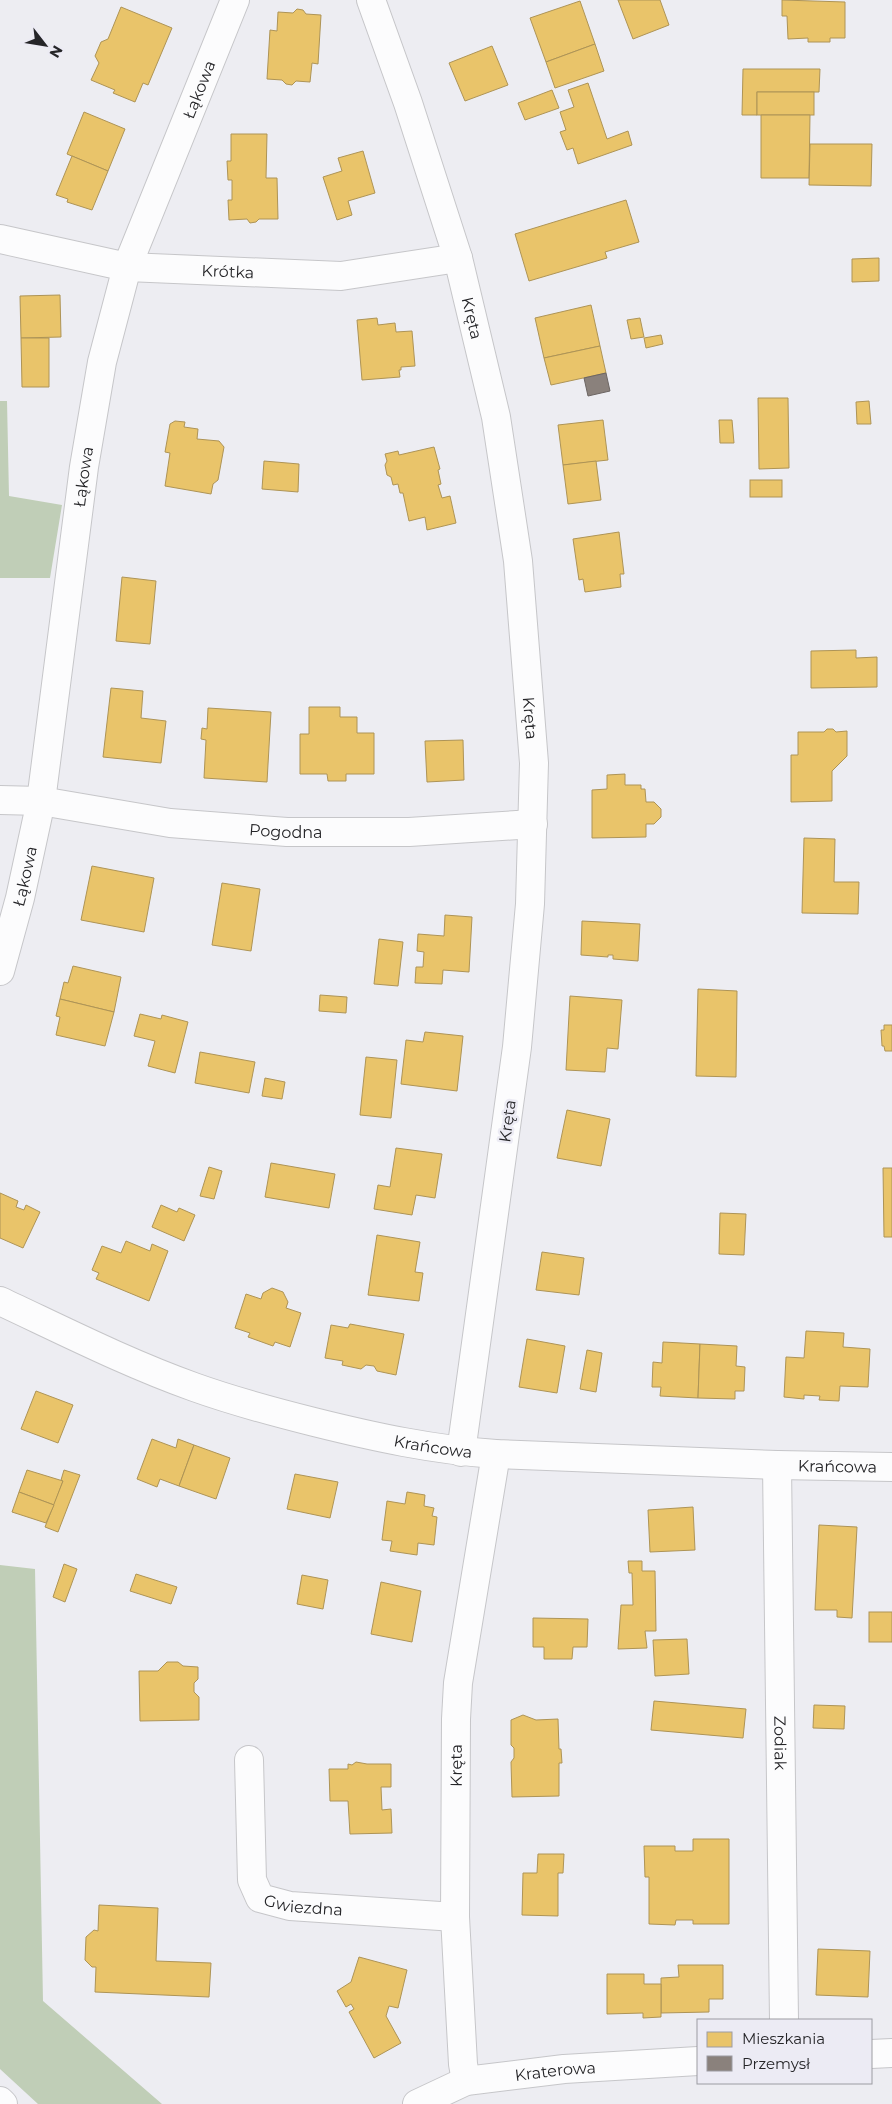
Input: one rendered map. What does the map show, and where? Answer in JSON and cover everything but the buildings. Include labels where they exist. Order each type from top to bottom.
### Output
[{"type":"street","name":"Łąkowa","points":[[0,972],[20,898],[41,801],[84,467],[102,362],[127,267],[235,0]]},
{"type":"street","name":"Kręta","points":[[371,0],[408,102],[458,258],[496,417],[518,561],[534,763],[530,904],[517,1047],[461,1452]]},
{"type":"street","name":"Krótka","points":[[0,239],[127,267],[341,276],[458,258]]},
{"type":"street","name":"Pogodna","points":[[0,800],[41,801],[170,823],[287,832],[409,832],[533,824]]},
{"type":"street","name":"Krańcowa","points":[[0,1301],[142,1366],[194,1387],[268,1410],[414,1445],[461,1452],[496,1454],[777,1465],[892,1467]]},
{"type":"street","name":"Kręta","points":[[466,2081],[463,2064],[455,1917],[456,1719],[458,1683],[496,1454]]},
{"type":"street","name":"Zodiak","points":[[777,1465],[784,2019]]},
{"type":"street","name":"Gwiezdna","points":[[249,1760],[252,1880],[260,1898],[290,1906],[455,1917]]},
{"type":"street","points":[[872,2054],[892,2053]]},
{"type":"street","name":"Kraterowa","points":[[417,2104],[466,2081],[564,2069],[697,2061]]},
{"type":"street","points":[[0,2101],[3,2104]]},
{"type":"green space","points":[[0,401],[7,401],[9,496],[62,505],[50,578],[0,578]]},
{"type":"green space","points":[[0,1565],[35,1569],[43,2001],[162,2104],[38,2104],[0,2069]]}]
